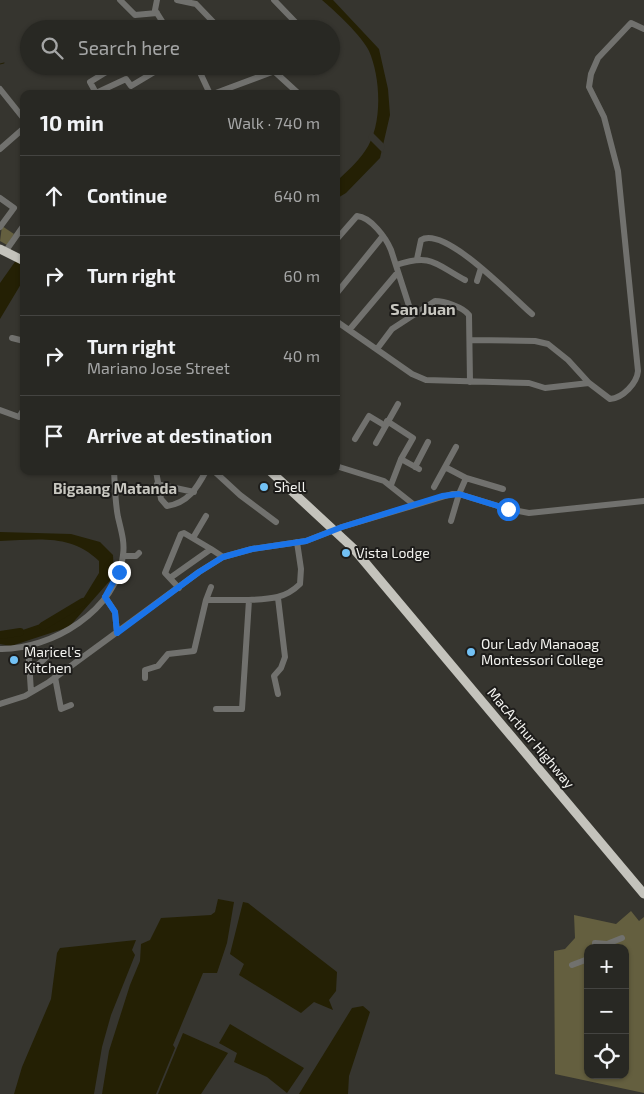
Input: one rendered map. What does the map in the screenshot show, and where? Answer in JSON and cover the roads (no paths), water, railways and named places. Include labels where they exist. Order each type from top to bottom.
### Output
[{"type":"highway","points":[[5,252],[20,259]]},
{"type":"highway","name":"MacArthur Highway","points":[[274,475],[335,529],[424,631],[644,894]]},
{"type":"street","points":[[120,0],[135,15],[157,13]]},
{"type":"street","points":[[156,0],[157,13],[161,20]]},
{"type":"street","points":[[177,0],[196,4],[211,20]]},
{"type":"street","points":[[274,0],[293,20]]},
{"type":"street","points":[[470,340],[534,341],[548,344],[568,360],[589,383],[614,399],[626,391],[638,375],[618,171],[604,117],[591,94],[589,83],[595,62],[602,50],[631,24],[644,29]]},
{"type":"street","points":[[94,90],[90,82],[101,75]]},
{"type":"street","points":[[103,90],[126,80],[131,86],[149,75]]},
{"type":"street","points":[[202,75],[210,90]]},
{"type":"street","points":[[223,90],[266,75]]},
{"type":"street","points":[[278,75],[295,90]]},
{"type":"street","points":[[0,89],[20,114]]},
{"type":"street","points":[[0,149],[20,132]]},
{"type":"street","points":[[0,198],[14,208],[0,227]]},
{"type":"street","points":[[340,235],[355,217],[359,216],[383,236],[397,269],[412,315]]},
{"type":"street","points":[[5,252],[20,231]]},
{"type":"street","points":[[340,289],[383,236]]},
{"type":"street","points":[[418,258],[421,240],[427,238],[436,240],[464,254],[532,314]]},
{"type":"street","points":[[350,330],[397,269],[418,258],[432,261],[464,280]]},
{"type":"street","points":[[476,281],[481,268]]},
{"type":"street","points":[[377,349],[392,329],[435,302],[464,310],[470,319],[470,382]]},
{"type":"street","points":[[340,324],[420,378],[529,384],[545,388],[589,383]]},
{"type":"street","points":[[12,338],[20,340]]},
{"type":"street","points":[[376,443],[398,404]]},
{"type":"street","points":[[0,410],[19,417],[20,415]]},
{"type":"street","points":[[355,439],[369,416],[413,438],[401,458],[391,485]]},
{"type":"street","points":[[401,458],[417,468],[428,442]]},
{"type":"street","points":[[434,487],[456,447]]},
{"type":"street","points":[[340,467],[377,478],[391,485],[413,504]]},
{"type":"street","points":[[445,467],[466,478],[503,489]]},
{"type":"street","points":[[0,649],[28,646],[74,628],[105,597],[116,579],[123,556],[123,540],[114,475]]},
{"type":"street","points":[[157,475],[161,499],[167,506],[177,503],[194,492],[204,475]]},
{"type":"street","points":[[218,475],[240,495],[276,522]]},
{"type":"street","points":[[452,521],[459,494],[466,478]]},
{"type":"street","points":[[158,484],[194,492]]},
{"type":"street","points":[[115,488],[133,491]]},
{"type":"street","points":[[0,704],[31,692],[55,677],[223,557],[252,549],[312,539],[335,529],[413,504],[459,494],[508,509],[529,513],[644,501]]},
{"type":"street","points":[[193,538],[206,516]]},
{"type":"street","points":[[179,588],[165,573],[181,534],[184,533],[223,557]]},
{"type":"street","points":[[206,600],[278,598],[291,593],[302,581],[297,542]]},
{"type":"street","points":[[170,578],[211,548]]},
{"type":"street","points":[[123,556],[136,556],[140,553]]},
{"type":"street","points":[[145,678],[145,670],[158,666],[168,654],[194,650],[211,587]]},
{"type":"street","points":[[105,597],[115,612],[117,633]]},
{"type":"street","points":[[278,598],[285,657],[281,668],[274,676],[278,694]]},
{"type":"street","points":[[216,709],[242,709],[249,600]]},
{"type":"street","points":[[28,646],[31,692]]},
{"type":"street","points":[[30,672],[53,651]]},
{"type":"street","points":[[55,677],[61,709],[71,705]]},
{"type":"street","points":[[611,944],[622,938]]},
{"type":"street","points":[[572,965],[584,960]]},
{"type":"waterway","points":[[0,64],[4,63]]},
{"type":"waterway","points":[[43,626],[83,602]]},
{"type":"waterway","points":[[0,635],[20,632]]},
{"type":"place","name":"Shell","points":[[264,487]]},
{"type":"place","name":"Vista Lodge","points":[[346,553]]},
{"type":"place","name":"Our Lady Manaoag Montessori College","points":[[471,652]]},
{"type":"place","name":"Maricel's Kitchen","points":[[14,660]]},
{"type":"district","name":"San Juan","points":[[423,309]]},
{"type":"district","name":"Bigaang Matanda","points":[[115,489]]}]
